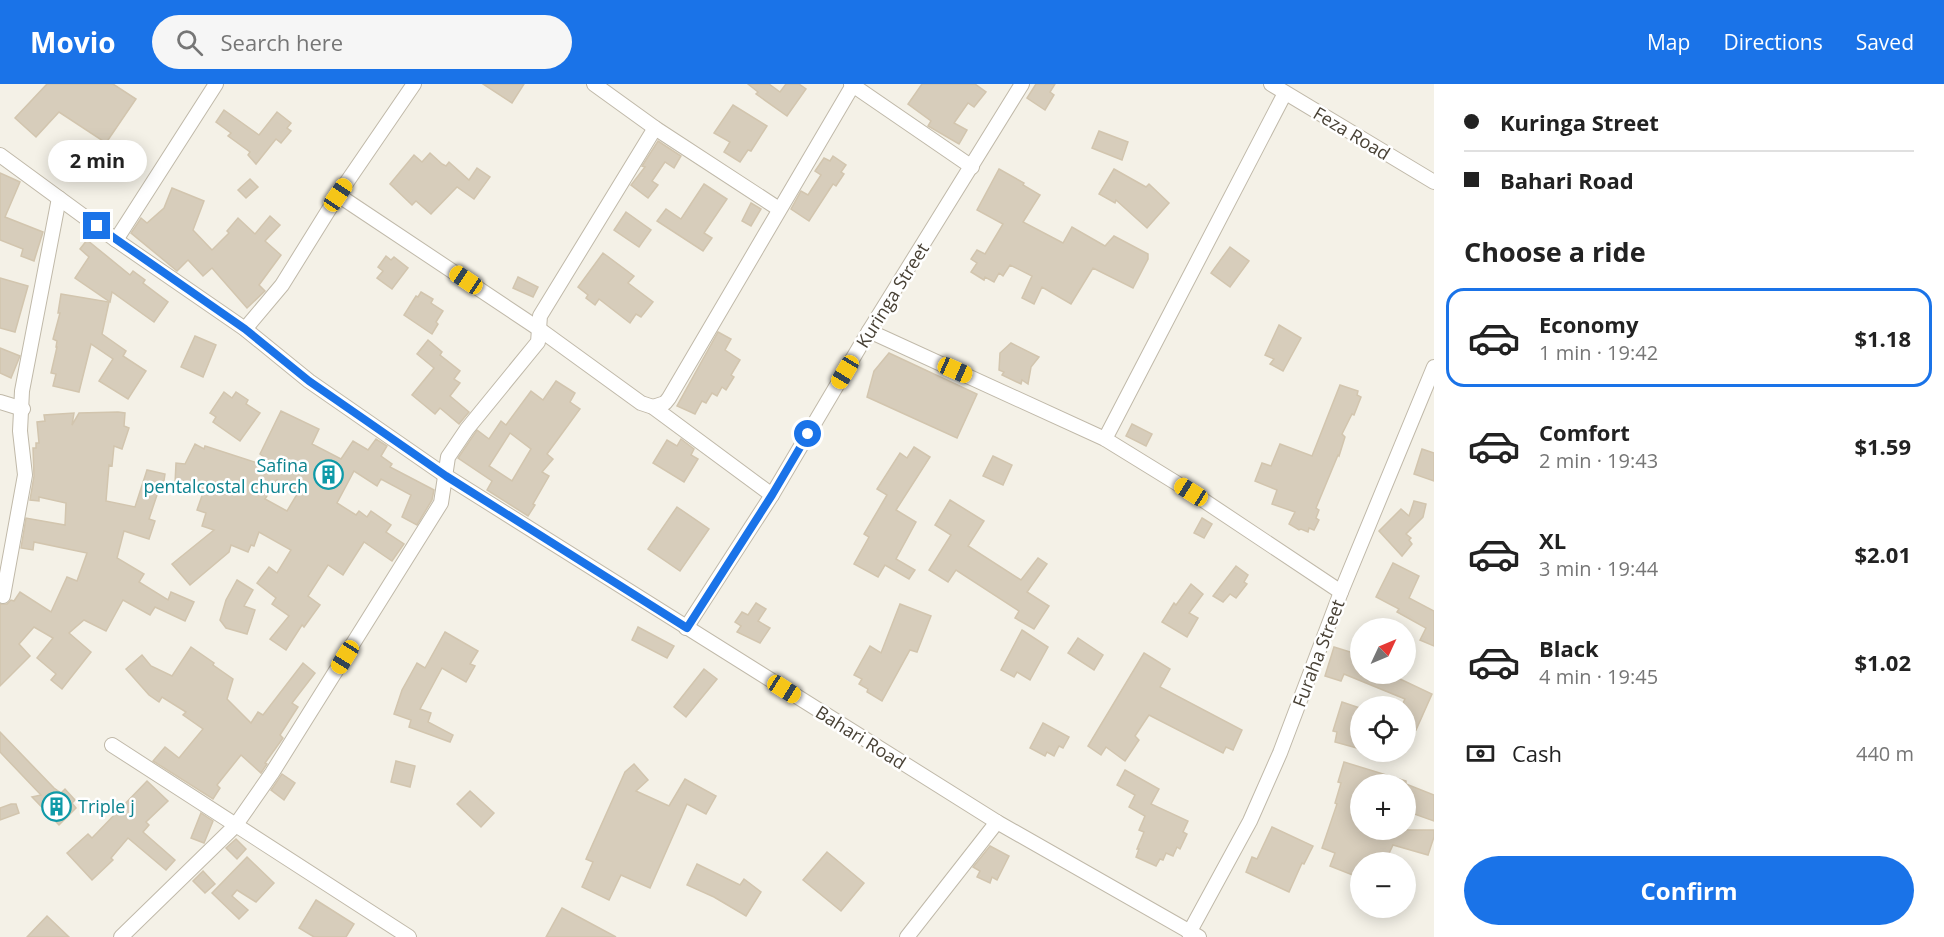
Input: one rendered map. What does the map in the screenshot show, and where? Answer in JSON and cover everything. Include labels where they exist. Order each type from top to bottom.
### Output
[{"type":"street","points":[[116,240],[216,84]]},
{"type":"street","points":[[245,329],[282,285],[338,195],[414,84]]},
{"type":"street","points":[[594,84],[655,128],[779,209]]},
{"type":"street","name":"Kuringa Street","points":[[687,628],[772,495],[869,331],[1022,84]]},
{"type":"street","name":"Feza Road","points":[[1271,84],[1434,182]]},
{"type":"street","points":[[653,407],[665,403],[669,398],[852,85],[972,166]]},
{"type":"street","points":[[1105,439],[1285,93]]},
{"type":"street","points":[[120,937],[235,826],[272,772],[441,502],[448,457],[467,429],[538,342],[540,316],[655,128]]},
{"type":"street","name":"Bahari Road","points":[[0,155],[116,240],[245,329],[309,381],[446,476],[997,822],[1194,935]]},
{"type":"street","points":[[338,195],[539,329],[641,403],[653,407],[772,495]]},
{"type":"street","points":[[3,596],[26,475],[21,430],[22,392],[59,198]]},
{"type":"street","points":[[869,331],[1105,439],[1191,492],[1341,592]]},
{"type":"street","name":"Furaha Street","points":[[1194,935],[1250,821],[1280,753],[1341,592],[1434,367]]},
{"type":"street","points":[[0,402],[23,410]]},
{"type":"street","points":[[112,745],[409,937]]},
{"type":"street","points":[[907,937],[997,822]]},
{"type":"building","points":[[47,84],[113,84],[136,99],[106,143],[59,112],[36,137],[15,118]]},
{"type":"building","points":[[483,84],[524,84],[512,103]]},
{"type":"building","points":[[748,84],[769,84],[780,92],[786,84],[799,84],[806,89],[787,116],[756,94],[758,92]]},
{"type":"building","points":[[922,84],[975,84],[986,92],[974,107],[968,103],[954,123],[967,130],[959,144],[928,126],[931,121],[908,104]]},
{"type":"building","points":[[1036,84],[1055,84],[1050,92],[1054,95],[1045,110],[1027,98]]},
{"type":"building","points":[[733,105],[767,126],[751,151],[748,150],[740,162],[724,152],[730,142],[714,133]]},
{"type":"building","points":[[224,110],[259,135],[277,112],[291,123],[287,128],[291,131],[281,143],[276,139],[256,164],[248,155],[250,152],[228,136],[231,133],[216,122]]},
{"type":"building","points":[[1099,131],[1128,142],[1122,160],[1092,148]]},
{"type":"building","points":[[658,141],[681,156],[674,168],[665,162],[652,181],[658,185],[648,198],[631,185],[645,167],[642,166]]},
{"type":"building","points":[[430,153],[446,166],[449,162],[469,180],[477,168],[490,177],[474,199],[457,187],[431,214],[416,201],[412,205],[390,184],[414,155],[422,162]]},
{"type":"building","points":[[833,156],[846,165],[841,172],[844,174],[836,186],[833,184],[809,221],[791,209],[801,191],[808,195],[821,175],[815,171],[824,158],[830,161]]},
{"type":"building","points":[[999,169],[1040,195],[1023,222],[1063,243],[1072,227],[1105,246],[1114,236],[1148,254],[1148,259],[1133,288],[1093,268],[1071,304],[1042,287],[1034,304],[1022,298],[1032,276],[1010,265],[1003,276],[999,273],[994,282],[985,277],[984,280],[971,272],[977,263],[971,259],[977,250],[985,254],[1003,224],[977,210]]},
{"type":"building","points":[[1114,169],[1146,187],[1149,184],[1169,203],[1147,228],[1116,200],[1115,203],[1099,194]]},
{"type":"building","points":[[0,173],[20,182],[5,217],[43,232],[34,261],[21,256],[23,249],[0,240]]},
{"type":"building","points":[[250,179],[258,187],[246,198],[238,190]]},
{"type":"building","points":[[704,184],[727,199],[704,233],[712,238],[703,251],[657,221],[666,209],[681,219]]},
{"type":"building","points":[[172,188],[204,201],[193,230],[212,250],[229,233],[227,231],[238,218],[255,234],[270,216],[280,225],[265,241],[281,255],[259,285],[265,291],[247,308],[212,268],[203,276],[188,260],[177,271],[131,233],[141,218],[147,223],[164,208]]},
{"type":"building","points":[[751,203],[761,209],[751,226],[742,221]]},
{"type":"building","points":[[626,212],[651,230],[639,247],[614,230]]},
{"type":"building","points":[[87,240],[130,275],[133,271],[145,280],[143,283],[168,302],[154,322],[112,292],[110,302],[75,278],[89,257],[80,249]]},
{"type":"building","points":[[1230,247],[1249,261],[1230,287],[1211,273]]},
{"type":"building","points":[[603,253],[634,276],[628,283],[653,302],[641,317],[636,314],[630,323],[599,299],[595,305],[578,287]]},
{"type":"building","points":[[386,256],[391,260],[394,257],[408,268],[392,289],[377,278],[383,271],[378,267]]},
{"type":"building","points":[[518,277],[538,287],[533,297],[513,288]]},
{"type":"building","points":[[0,278],[28,286],[15,332],[0,328]]},
{"type":"building","points":[[421,292],[433,299],[431,303],[443,311],[432,334],[404,315]]},
{"type":"building","points":[[61,294],[109,302],[102,334],[126,351],[123,356],[146,371],[128,399],[99,381],[113,359],[91,344],[79,392],[53,386],[56,374],[51,373],[57,341],[53,339],[60,313],[58,313]]},
{"type":"building","points":[[1279,325],[1301,338],[1283,371],[1270,364],[1274,359],[1265,355]]},
{"type":"building","points":[[718,332],[731,339],[725,350],[740,360],[731,375],[734,377],[726,390],[722,387],[717,396],[712,393],[706,403],[702,401],[695,414],[677,406]]},
{"type":"building","points":[[195,336],[216,345],[203,377],[181,367]]},
{"type":"building","points":[[428,340],[442,352],[440,355],[460,371],[454,379],[460,383],[450,396],[469,412],[459,424],[440,408],[435,414],[412,395],[434,368],[417,354]]},
{"type":"building","points":[[1011,343],[1039,357],[1031,367],[1028,384],[1022,380],[1021,384],[1002,375],[1004,372],[999,370],[1000,353]]},
{"type":"building","points":[[0,348],[20,356],[11,378],[0,373]]},
{"type":"building","points":[[889,353],[977,394],[957,438],[867,397],[874,371]]},
{"type":"building","points":[[556,381],[575,393],[570,402],[580,409],[547,454],[553,459],[542,472],[549,476],[528,516],[487,490],[492,481],[458,458],[477,430],[489,439],[501,421],[506,425],[531,391],[543,400]],"holes":[[[510,433],[531,449],[512,481],[489,466]]]},
{"type":"building","points":[[1340,385],[1358,391],[1357,395],[1361,397],[1354,415],[1352,414],[1342,434],[1345,437],[1339,456],[1316,508],[1319,510],[1316,518],[1319,520],[1314,530],[1309,528],[1308,532],[1299,530],[1289,524],[1295,512],[1272,504],[1277,490],[1255,481],[1262,463],[1271,466],[1280,444],[1312,456]]},
{"type":"building","points":[[224,392],[232,398],[236,392],[248,400],[246,404],[260,413],[240,441],[213,422],[216,417],[210,413]]},
{"type":"building","points":[[281,411],[319,429],[312,444],[341,459],[353,441],[368,450],[376,439],[387,446],[381,456],[392,464],[390,467],[434,490],[432,500],[417,525],[402,517],[411,495],[381,479],[377,486],[354,471],[337,503],[356,515],[359,511],[367,517],[371,511],[391,525],[386,532],[404,544],[392,561],[364,542],[343,575],[328,565],[308,596],[320,605],[304,627],[302,625],[286,650],[270,639],[289,616],[272,604],[276,598],[257,583],[269,567],[277,573],[291,550],[259,532],[254,546],[251,545],[248,552],[231,545],[229,552],[190,585],[172,564],[214,530],[202,526],[206,513],[197,510],[204,490],[175,484],[176,463],[185,464],[195,444],[204,449],[205,446],[285,472],[260,454]],"holes":[[[277,480],[299,491],[287,511],[265,499]]]},
{"type":"building","points":[[74,413],[72,425],[79,413],[125,413],[124,426],[129,428],[122,449],[114,446],[112,466],[109,465],[106,501],[135,507],[147,470],[165,474],[163,487],[160,486],[149,519],[155,521],[149,539],[124,531],[117,558],[144,574],[139,582],[168,600],[171,592],[194,602],[185,621],[155,607],[150,615],[123,600],[106,631],[84,620],[69,633],[91,652],[62,689],[51,680],[56,674],[37,658],[53,638],[34,627],[19,644],[30,656],[0,686],[0,604],[14,601],[20,592],[51,612],[67,577],[77,581],[87,553],[34,542],[33,550],[21,548],[26,518],[65,525],[66,503],[39,497],[39,501],[30,500],[34,476],[33,448],[36,448],[36,443],[39,443],[37,422],[45,421],[44,415]]},
{"type":"building","points":[[1132,424],[1152,434],[1146,446],[1126,436]]},
{"type":"building","points":[[681,439],[694,449],[691,455],[698,459],[684,482],[653,463],[667,440],[677,446]]},
{"type":"building","points":[[914,447],[930,457],[896,510],[916,522],[896,559],[915,570],[909,579],[885,565],[878,577],[854,564],[869,537],[864,534],[887,495],[877,489],[900,453],[907,458]]},
{"type":"building","points":[[1422,449],[1434,453],[1434,481],[1414,474]]},
{"type":"building","points":[[993,456],[1012,465],[1003,485],[983,476]]},
{"type":"building","points":[[950,500],[984,521],[968,546],[1021,580],[1038,558],[1047,564],[1027,592],[1049,606],[1034,629],[1015,618],[1019,611],[956,570],[948,582],[929,570],[951,535],[935,525]]},
{"type":"building","points":[[1414,501],[1426,504],[1423,517],[1406,534],[1411,538],[1409,540],[1412,544],[1402,556],[1379,531],[1401,509],[1409,516]]},
{"type":"building","points":[[677,507],[709,529],[680,571],[648,549]]},
{"type":"building","points":[[1202,518],[1212,524],[1204,538],[1194,533]]},
{"type":"building","points":[[1393,563],[1419,576],[1409,598],[1434,611],[1434,646],[1420,640],[1426,628],[1416,622],[1416,618],[1408,618],[1397,612],[1399,609],[1376,597]]},
{"type":"building","points":[[1236,566],[1248,575],[1244,582],[1247,584],[1236,598],[1230,594],[1223,602],[1213,596]]},
{"type":"building","points":[[237,580],[253,590],[244,606],[255,610],[247,634],[226,628],[220,620],[226,600]]},
{"type":"building","points":[[1191,584],[1203,594],[1189,613],[1198,618],[1187,637],[1162,622],[1174,603],[1176,605]]},
{"type":"building","points":[[756,603],[766,609],[758,621],[770,628],[760,643],[737,632],[741,626],[735,622],[742,612],[748,615]]},
{"type":"building","points":[[900,604],[931,616],[917,652],[910,650],[882,701],[867,692],[868,689],[859,684],[862,679],[854,675],[870,646],[881,653]]},
{"type":"building","points":[[638,627],[674,646],[667,658],[632,640]]},
{"type":"building","points":[[1022,630],[1048,647],[1030,680],[1017,672],[1014,677],[1001,670]]},
{"type":"building","points":[[445,632],[478,651],[470,664],[475,666],[466,682],[442,668],[420,709],[431,713],[428,722],[453,735],[450,742],[409,727],[411,720],[394,714],[402,690],[417,663],[425,668]]},
{"type":"building","points":[[1078,638],[1103,655],[1094,670],[1068,653]]},
{"type":"building","points":[[191,647],[233,679],[227,699],[251,723],[258,712],[263,715],[303,663],[315,673],[292,703],[298,707],[280,735],[283,738],[265,763],[267,764],[261,773],[241,755],[217,785],[220,788],[213,799],[153,761],[165,747],[179,758],[203,729],[183,715],[186,712],[162,697],[159,702],[149,695],[126,669],[142,655],[151,666],[172,676]]},
{"type":"building","points":[[1334,647],[1350,652],[1350,676],[1344,674],[1341,681],[1325,676]]},
{"type":"building","points":[[1144,653],[1170,669],[1160,687],[1242,730],[1233,750],[1226,747],[1223,753],[1149,715],[1135,736],[1139,740],[1125,761],[1106,747],[1101,755],[1088,746]]},
{"type":"building","points":[[704,669],[717,679],[686,717],[674,707]]},
{"type":"building","points":[[1368,684],[1411,684],[1432,694],[1416,730],[1416,696],[1398,696]]},
{"type":"building","points":[[1342,702],[1350,705],[1350,746],[1335,742],[1337,732],[1333,731]]},
{"type":"building","points":[[1043,723],[1069,737],[1063,748],[1059,746],[1054,756],[1047,752],[1045,756],[1030,748]]},
{"type":"building","points":[[0,732],[54,788],[61,793],[65,789],[75,800],[72,803],[76,808],[59,825],[32,797],[41,795],[0,752]]},
{"type":"building","points":[[396,761],[415,766],[410,787],[391,782]]},
{"type":"building","points":[[1344,762],[1383,774],[1350,774],[1350,840],[1416,840],[1416,830],[1434,830],[1428,855],[1393,845],[1390,852],[1350,852],[1350,874],[1330,866],[1335,853],[1322,848],[1337,804],[1335,803],[1341,783],[1338,782]]},
{"type":"building","points":[[634,764],[648,780],[636,791],[669,806],[685,779],[716,796],[706,814],[687,804],[650,888],[621,875],[609,900],[582,887],[593,862],[586,859],[625,772]]},
{"type":"building","points":[[1125,770],[1159,789],[1151,804],[1188,821],[1183,832],[1187,834],[1180,849],[1177,847],[1173,856],[1166,853],[1163,860],[1160,859],[1156,866],[1136,857],[1144,832],[1139,830],[1145,816],[1129,807],[1135,795],[1117,785]]},
{"type":"building","points":[[282,774],[295,783],[284,800],[271,790]]},
{"type":"building","points":[[147,781],[168,801],[146,822],[149,825],[143,832],[175,860],[166,870],[128,838],[111,858],[113,860],[92,880],[67,853],[88,834],[92,838]]},
{"type":"building","points":[[1416,788],[1434,795],[1434,821],[1416,815]]},
{"type":"building","points":[[470,791],[494,813],[481,827],[457,804]]},
{"type":"building","points":[[16,804],[19,813],[0,820],[0,808]]},
{"type":"building","points":[[201,813],[213,821],[204,843],[191,838]]},
{"type":"building","points":[[1272,827],[1313,846],[1304,864],[1302,863],[1289,892],[1246,872],[1252,857],[1257,859]]},
{"type":"building","points":[[236,839],[246,849],[237,859],[226,848]]},
{"type":"building","points":[[990,846],[1009,856],[997,880],[992,877],[990,883],[977,877],[980,871],[973,867]]},
{"type":"building","points":[[827,852],[864,883],[841,911],[803,880]]},
{"type":"building","points":[[247,857],[274,883],[256,902],[237,890],[232,896],[248,910],[239,919],[212,893]]},
{"type":"building","points":[[697,864],[740,885],[744,879],[761,892],[746,916],[714,897],[687,885]]},
{"type":"building","points":[[203,871],[215,884],[205,893],[193,881]]},
{"type":"building","points":[[316,900],[354,924],[346,937],[314,937],[299,928]]},
{"type":"building","points":[[562,908],[616,937],[546,937]]},
{"type":"building","points":[[47,916],[69,937],[27,937]]},
{"type":"place","name":"Safina pentalcostal church","points":[[329,475]]},
{"type":"place","name":"Triple j","points":[[57,806]]},
{"type":"route","points":[[97,226],[245,329],[309,381],[446,476],[687,628],[808,434]]}]
